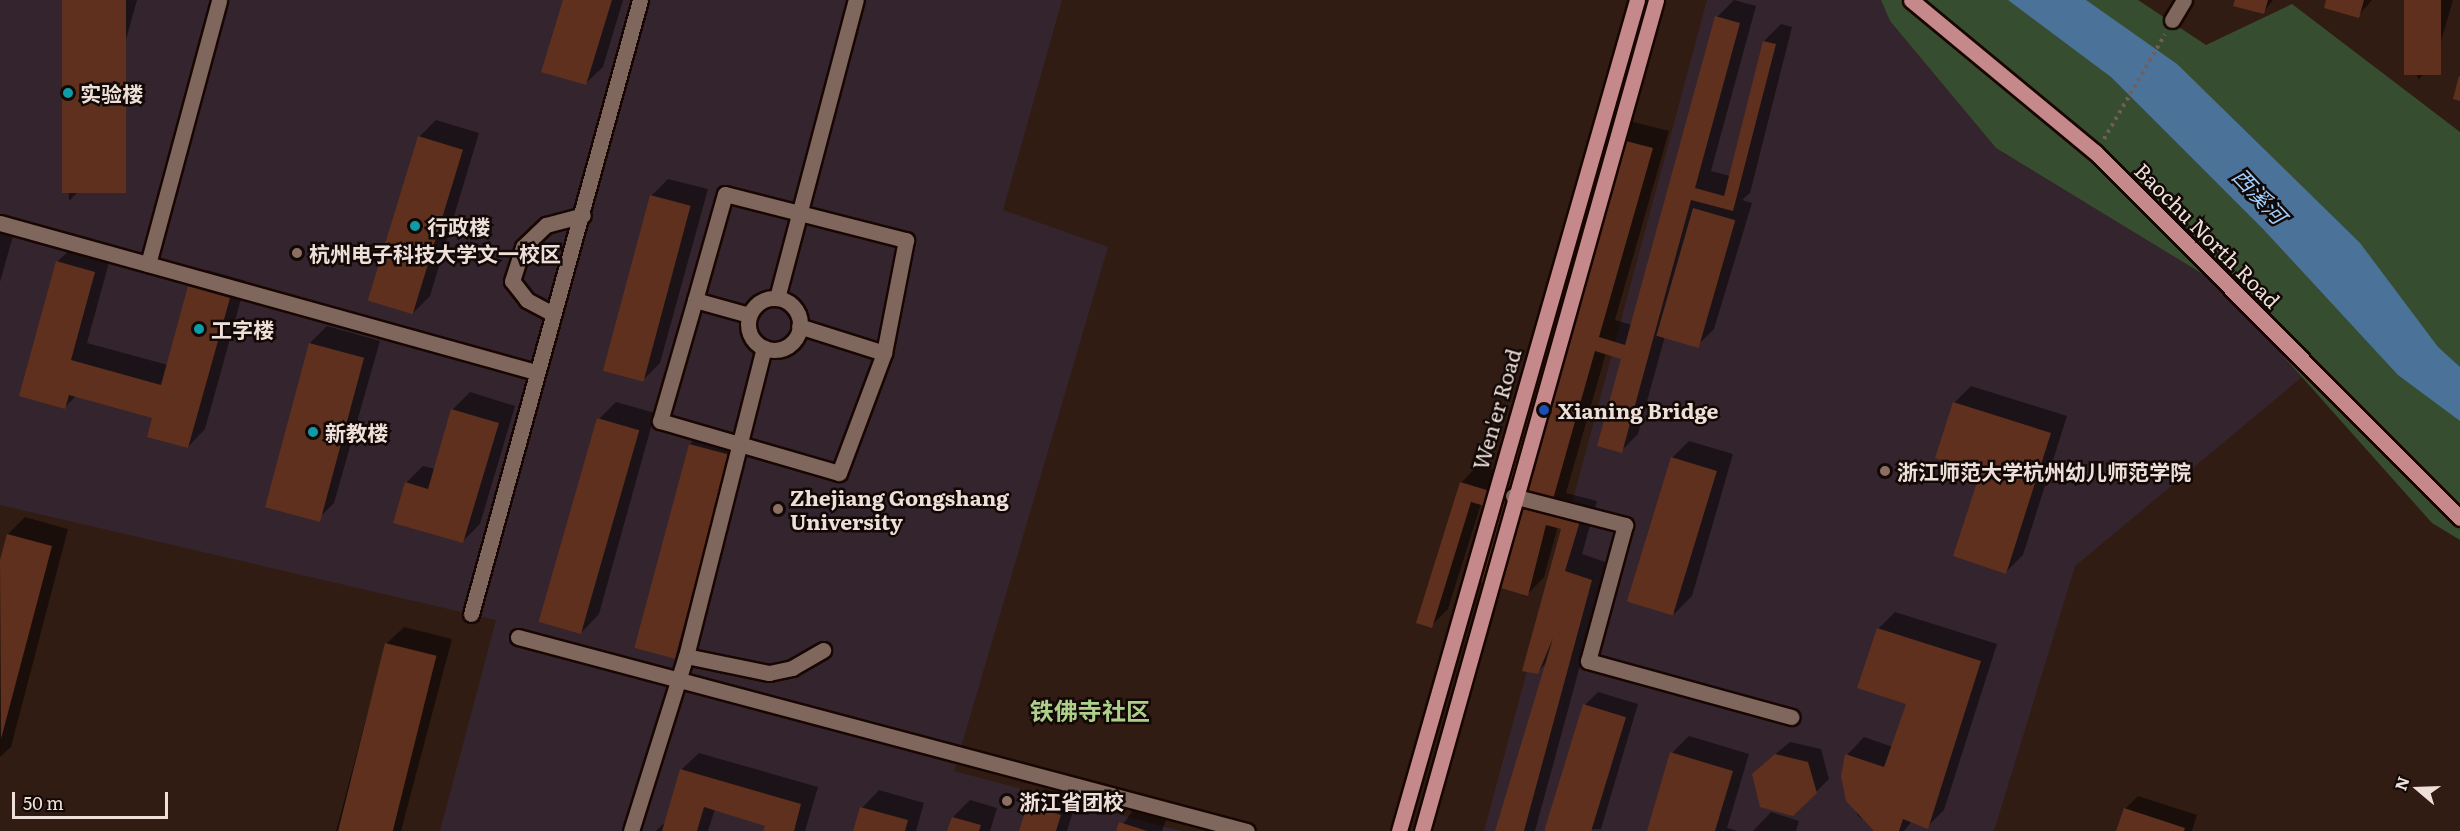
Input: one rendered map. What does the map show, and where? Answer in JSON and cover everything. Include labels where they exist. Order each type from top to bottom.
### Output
[{"type":"main road","name":"Wen'er Road","points":[[1399,831],[1637,0]]},
{"type":"main road","name":"Wen'er Road","points":[[1422,831],[1513,496],[1656,0]]},
{"type":"main road","name":"Baochu North Road","points":[[1911,0],[2095,152],[2460,518]]},
{"type":"street","points":[[148,264],[219,0]]},
{"type":"street","points":[[471,614],[536,372],[583,215],[640,0]]},
{"type":"street","points":[[777,298],[856,0]]},
{"type":"street","points":[[2172,20],[2184,0]]},
{"type":"street","points":[[725,194],[906,240],[884,352],[839,472],[660,421],[695,300],[725,194]]},
{"type":"street","points":[[553,314],[527,300],[512,281],[523,247],[546,225],[583,215]]},
{"type":"street","points":[[0,223],[536,372]]},
{"type":"street","points":[[777,298],[796,311],[799,326],[787,346],[764,348],[749,331],[749,315],[760,302],[777,298]]},
{"type":"street","points":[[695,300],[749,315]]},
{"type":"street","points":[[799,326],[884,352]]},
{"type":"street","points":[[631,831],[686,656],[764,348]]},
{"type":"street","points":[[1513,496],[1625,525],[1588,661],[1791,717]]},
{"type":"street","points":[[518,637],[1247,831]]},
{"type":"street","points":[[686,656],[769,673],[792,668],[823,650]]},
{"type":"path","points":[[2095,152],[2130,100],[2172,20]]},
{"type":"shaded area","points":[[0,0],[1062,0],[1003,210],[1108,247],[954,771],[1181,831],[440,831],[496,620],[0,505]]},
{"type":"shaded area","name":"浙江师范大学杭州幼儿师范学院","points":[[1707,0],[1881,0],[1890,21],[1996,148],[2219,284],[2302,377],[2075,566],[1994,831],[1484,831]]},
{"type":"green space","points":[[1881,0],[2138,0],[2206,45],[2292,4],[2460,132],[2460,540],[2432,523],[2219,284],[1996,148],[1890,21]]},
{"type":"water","name":"西溪河","points":[[2008,0],[2086,0],[2177,64],[2360,243],[2438,347],[2460,367],[2460,421],[2398,375],[2264,230],[2111,77]]},
{"type":"building","points":[[62,0],[126,0],[126,193],[62,193]]},
{"type":"building","points":[[563,0],[612,0],[586,85],[541,72]]},
{"type":"building","points":[[2235,0],[2268,0],[2264,14],[2233,6]]},
{"type":"building","points":[[2326,0],[2364,0],[2359,18],[2324,8]]},
{"type":"building","points":[[2404,0],[2441,0],[2441,75],[2404,75]]},
{"type":"building","name":"Xianing Bridge","points":[[1715,16],[1740,23],[1695,188],[1724,196],[1763,41],[1776,44],[1733,211],[1691,200],[1622,453],[1597,446],[1621,359],[1595,351],[1550,510],[1581,518],[1565,571],[1592,580],[1524,831],[1495,831],[1553,638],[1538,674],[1522,671],[1561,529],[1546,525],[1528,596],[1464,577],[1485,506],[1471,502],[1432,628],[1416,623],[1460,482],[1490,491],[1591,132],[1653,148],[1599,337],[1625,345]]},
{"type":"building","points":[[2460,76],[2460,101],[2453,99]]},
{"type":"building","name":"行政楼","points":[[418,136],[463,150],[413,314],[368,300]]},
{"type":"building","points":[[650,195],[691,206],[643,382],[603,371]]},
{"type":"building","points":[[1693,208],[1735,220],[1699,348],[1656,336]]},
{"type":"building","name":"工字楼","points":[[56,261],[95,272],[71,360],[161,385],[188,286],[230,298],[188,448],[147,437],[152,418],[69,395],[65,409],[19,396]]},
{"type":"building","name":"新教楼","points":[[309,343],[364,358],[320,522],[265,507]]},
{"type":"building","points":[[1953,402],[2051,433],[2006,574],[1953,556],[1980,473],[1935,458]]},
{"type":"building","points":[[451,409],[499,423],[463,543],[393,523],[405,482],[428,489]]},
{"type":"building","points":[[597,418],[639,430],[581,634],[539,622]]},
{"type":"building","points":[[689,444],[730,455],[675,659],[634,648]]},
{"type":"building","points":[[1671,457],[1717,471],[1673,615],[1627,601]]},
{"type":"building","points":[[7,534],[52,546],[1,739],[0,560]]},
{"type":"building","points":[[1877,628],[1981,661],[1928,829],[1903,819],[1899,831],[1874,831],[1846,801],[1841,776],[1845,754],[1884,767],[1906,704],[1857,688]]},
{"type":"building","points":[[385,643],[436,656],[393,831],[338,831]]},
{"type":"building","points":[[1583,704],[1626,717],[1591,831],[1544,830]]},
{"type":"building","points":[[1670,752],[1733,771],[1715,831],[1647,831]]},
{"type":"building","points":[[1775,754],[1808,762],[1817,793],[1793,816],[1760,807],[1752,774]]},
{"type":"building","points":[[680,769],[801,804],[794,831],[763,831],[765,826],[704,807],[697,831],[662,831]]},
{"type":"building","points":[[1027,805],[1061,815],[1056,831],[1019,831]]},
{"type":"building","points":[[860,807],[908,820],[905,831],[853,831]]},
{"type":"building","points":[[2124,808],[2185,828],[2184,831],[2116,831]]},
{"type":"building","points":[[952,817],[981,825],[979,831],[947,831]]},
{"type":"building","points":[[1119,822],[1147,831],[1116,831]]},
{"type":"place","name":"实验楼","points":[[68,93]]},
{"type":"place","name":"行政楼","points":[[415,226]]},
{"type":"place","name":"杭州电子科技大学文一校区","points":[[297,253]]},
{"type":"place","name":"工字楼","points":[[199,329]]},
{"type":"place","name":"Xianing Bridge","points":[[1544,410]]},
{"type":"place","name":"新教楼","points":[[313,432]]},
{"type":"place","name":"浙江师范大学杭州幼儿师范学院","points":[[1885,471]]},
{"type":"place","name":"Zhejiang Gongshang University","points":[[778,509]]},
{"type":"place","name":"浙江省团校","points":[[1007,801]]},
{"type":"district","name":"铁佛寺社区","points":[[1090,710]]}]
